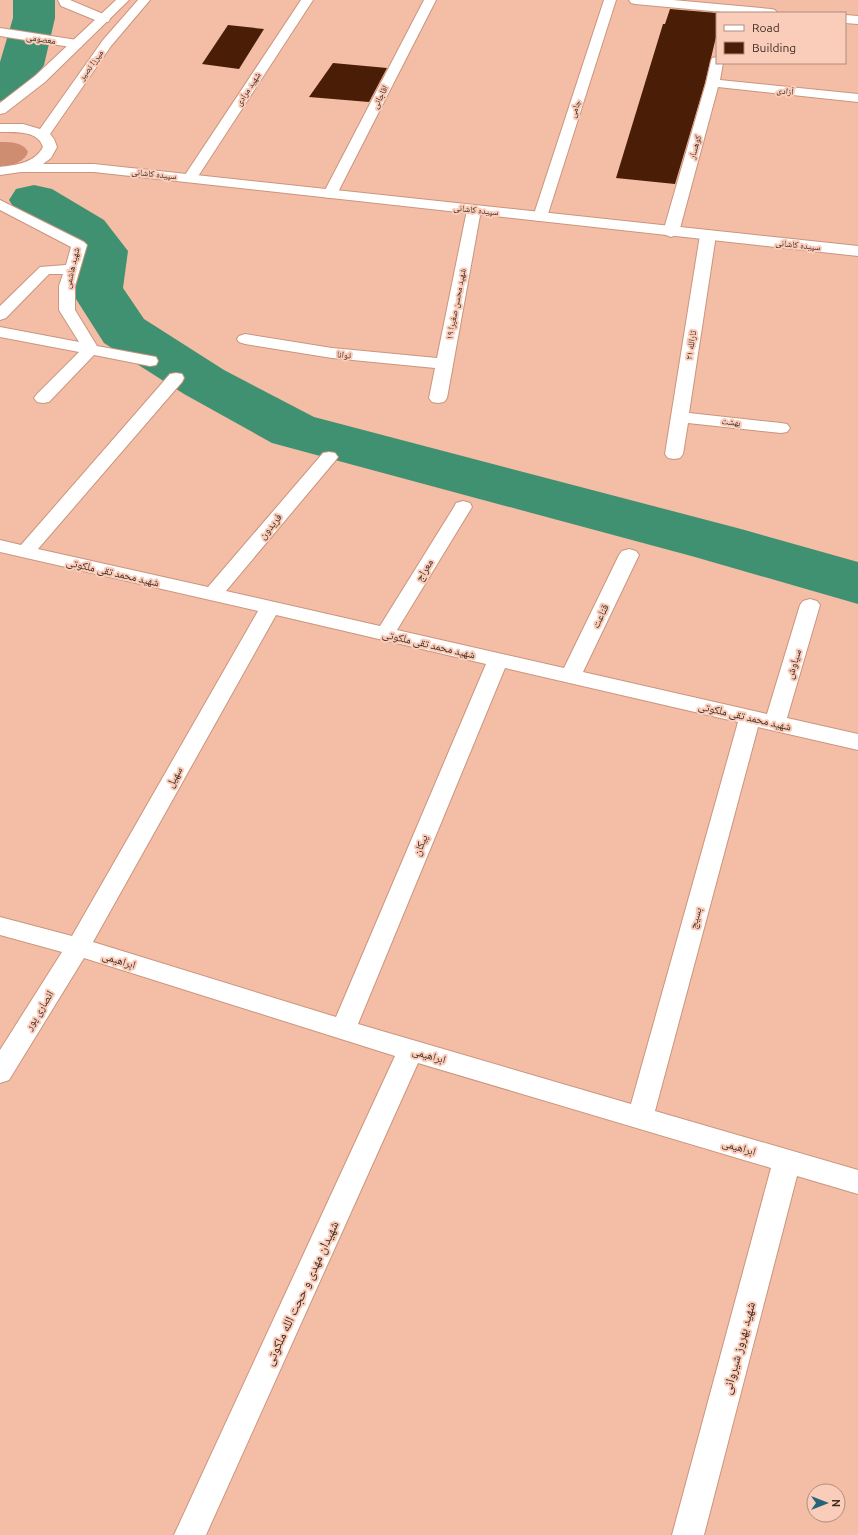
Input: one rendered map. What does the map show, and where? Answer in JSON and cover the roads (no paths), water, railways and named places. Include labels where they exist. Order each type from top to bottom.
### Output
[{"type":"street","points":[[64,0],[65,3],[104,19]]},
{"type":"street","name":"میرزا نصیر","points":[[0,110],[40,79],[123,0]]},
{"type":"street","name":"میرزا نصیر","points":[[6,171],[40,160],[58,146],[70,94],[110,40],[144,0]]},
{"type":"street","name":"شهید مرادی","points":[[190,178],[307,0]]},
{"type":"street","name":"اقاجانی","points":[[330,194],[430,0]]},
{"type":"street","name":"جامی","points":[[540,218],[610,0]]},
{"type":"street","points":[[634,0],[727,7],[764,12]]},
{"type":"street","points":[[846,19],[858,20]]},
{"type":"street","name":"معصومی","points":[[3,32],[81,41],[110,40]]},
{"type":"street","name":"کوهسار","points":[[671,232],[713,83],[716,64]]},
{"type":"street","name":"آزادی","points":[[713,83],[858,98]]},
{"type":"street","name":"سپیده کاشانی","points":[[0,128],[13,127],[30,129],[94,168]]},
{"type":"street","name":"سپیده کاشانی","points":[[6,171],[94,168],[540,218],[858,251]]},
{"type":"street","name":"شهید هاشمی","points":[[0,204],[79,245],[67,286],[67,310],[91,349]]},
{"type":"street","name":"شهید محسن صغیرا ۱۹","points":[[438,398],[474,210]]},
{"type":"street","name":"ثارالله ۲۱","points":[[674,454],[708,236]]},
{"type":"street","points":[[0,315],[45,270],[71,269]]},
{"type":"street","points":[[0,332],[150,361]]},
{"type":"street","name":"توانا","points":[[245,340],[332,353],[444,364]]},
{"type":"street","points":[[43,398],[91,349]]},
{"type":"street","points":[[26,551],[176,378]]},
{"type":"street","name":"بهشت","points":[[680,417],[781,428]]},
{"type":"street","name":"فریدون","points":[[212,595],[329,457]]},
{"type":"street","name":"معراج","points":[[385,634],[463,506]]},
{"type":"street","name":"شهید محمد تقی ملکوتی","points":[[0,546],[858,742]]},
{"type":"street","name":"قناعت","points":[[571,676],[629,555]]},
{"type":"street","name":"سیاوش","points":[[775,723],[810,605]]},
{"type":"street","name":"سهیل","points":[[78,947],[270,608]]},
{"type":"street","name":"پیکان","points":[[343,1030],[498,660]]},
{"type":"street","name":"بسیج","points":[[640,1118],[750,717]]},
{"type":"street","name":"ابراهیمی","points":[[0,926],[78,947],[343,1030],[858,1182]]},
{"type":"street","name":"انصاری پور","points":[[0,1072],[78,947]]},
{"type":"street","name":"شهیدان مهدی و حجت الله ملکوتی","points":[[190,1535],[411,1050]]},
{"type":"street","name":"شهید بهروز شیروانی","points":[[688,1535],[787,1161]]},
{"type":"waterway","points":[[0,88],[22,65],[34,18],[34,0]]},
{"type":"waterway","points":[[34,200],[86,231],[102,251],[96,288],[124,331],[204,382],[293,430],[718,543],[858,583]]}]
